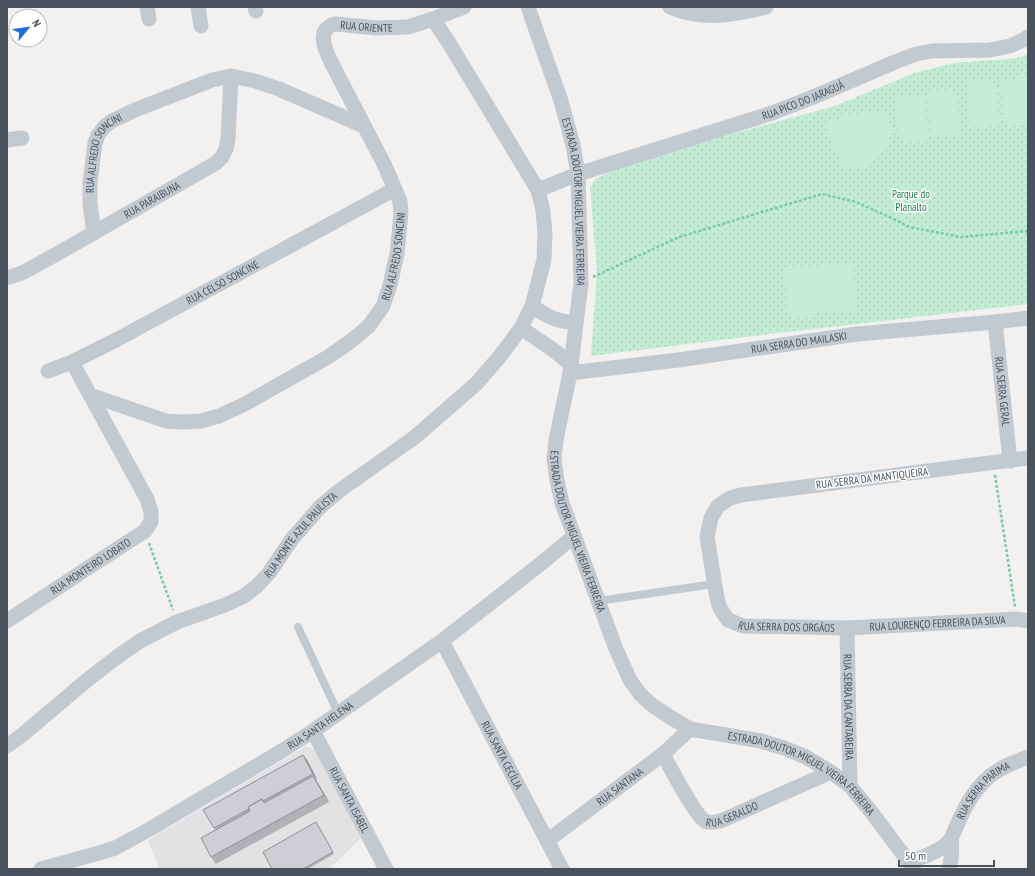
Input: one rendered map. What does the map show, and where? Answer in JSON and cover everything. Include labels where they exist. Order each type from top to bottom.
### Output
[{"type":"street","points":[[198,7],[201,26]]},
{"type":"street","name":"RUA ORIENTE","points":[[364,126],[324,46],[323,35],[328,27],[335,24],[377,28],[408,27],[464,7]]},
{"type":"street","name":"ESTRADA DOUTOR MIGUEL VIEIRA FERREIRA","points":[[528,7],[561,101],[573,145],[578,174],[581,283],[570,369],[557,434],[554,459],[562,503],[616,649],[630,680],[640,694],[652,705],[690,729],[761,741],[784,748],[806,757],[831,772],[850,786],[912,865]]},
{"type":"street","points":[[670,7],[690,14],[724,15],[766,7]]},
{"type":"street","name":"RUA MONTE AZUL PAULISTA","points":[[7,746],[86,681],[140,641],[177,622],[244,596],[257,586],[269,573],[292,539],[320,507],[415,437],[477,383],[501,355],[521,328],[532,306],[544,260],[545,234],[543,211],[538,190],[433,19]]},
{"type":"street","name":"RUA PICO DO JARAGUÁ","points":[[538,190],[578,174],[772,113],[916,54],[932,51],[990,50],[1010,46],[1028,37]]},
{"type":"street","name":"RUA ALFREDO SONCINI","points":[[90,395],[166,421],[201,421],[219,416],[242,405],[321,361],[351,341],[369,326],[383,306],[390,285],[397,254],[401,213],[400,201],[385,166],[364,126],[279,89],[255,81],[231,76],[212,80],[134,110],[105,126],[98,135],[92,157],[90,203],[94,233]]},
{"type":"street","name":"RUA PARAIBUNA","points":[[7,278],[22,273],[216,163],[226,150],[228,139],[231,76]]},
{"type":"street","points":[[7,140],[22,138]]},
{"type":"street","name":"RUA CELSO SONCINE","points":[[48,371],[72,362],[116,340],[395,188]]},
{"type":"street","points":[[532,306],[550,318],[576,323]]},
{"type":"street","name":"RUA SERRA DO MAILASKI","points":[[570,369],[678,360],[857,334],[1028,318]]},
{"type":"street","name":"RUA SERRA GERAL","points":[[995,322],[1010,461]]},
{"type":"street","points":[[521,328],[552,349],[570,369]]},
{"type":"street","points":[[72,362],[147,499],[151,512],[151,522],[145,532]]},
{"type":"street","name":"RUA SERRA DA MANTIQUEIRA","points":[[718,506],[730,498],[741,494],[1028,458]]},
{"type":"street","name":"RUA SERRA DOS ORGÃOS","points":[[718,506],[710,518],[707,537],[717,598],[720,608],[728,620],[743,626],[847,628]]},
{"type":"street","name":"RUA MONTEIRO LOBATO","points":[[7,621],[145,532]]},
{"type":"street","name":"RUA SANTA HELENA","points":[[41,869],[115,848],[280,752],[313,731],[442,641],[574,536]]},
{"type":"street","name":"RUA LOURENÇO FERREIRA DA SILVA","points":[[847,628],[1023,620]]},
{"type":"street","name":"RUA SERRA DA CANTAREIRA","points":[[847,628],[850,786]]},
{"type":"street","name":"RUA SANTA CECÍLIA","points":[[442,641],[562,869]]},
{"type":"street","name":"RUA SANTANA","points":[[547,841],[663,754],[690,729]]},
{"type":"street","name":"RUA SANTA ISABEL","points":[[313,731],[386,869]]},
{"type":"street","name":"RUA GERALDO","points":[[663,754],[699,815],[705,821],[714,822],[723,820],[831,772]]},
{"type":"street","name":"RUA SERRA PARIMA","points":[[912,865],[949,842],[968,801],[978,787],[996,772],[1028,757]]},
{"type":"street","name":"RUA SERRA PARIMA","points":[[949,869],[952,850],[951,839]]},
{"type":"lane","points":[[598,602],[714,584]]},
{"type":"lane","points":[[298,627],[338,713]]},
{"type":"path","points":[[581,283],[679,237],[822,194],[856,202],[909,227],[961,237],[1028,231]]},
{"type":"path","points":[[993,463],[1023,620]]},
{"type":"path","points":[[145,532],[177,622]]},
{"type":"shaded area","points":[[305,747],[316,749],[362,837],[329,869],[159,869],[148,840]]},
{"type":"green space","name":"Parque do Planalto","points":[[1028,54],[1028,304],[591,356],[597,272],[590,188],[594,180],[610,172],[698,143],[835,106],[914,73],[954,63],[1018,58]]},
{"type":"green space","points":[[1028,77],[1028,122],[1006,124],[1000,79]]},
{"type":"green space","points":[[994,80],[999,124],[971,127],[966,82]]},
{"type":"green space","points":[[956,90],[960,135],[933,138],[927,93]]},
{"type":"green space","points":[[923,94],[928,138],[900,142],[894,96]]},
{"type":"green space","points":[[870,111],[883,114],[890,119],[891,134],[888,149],[881,151],[877,158],[857,169],[844,166],[837,154],[828,131],[830,122],[843,116],[853,114],[861,115]]},
{"type":"green space","points":[[852,263],[857,310],[789,317],[785,270]]},
{"type":"building","points":[[303,755],[313,774],[263,801],[262,799],[248,807],[249,809],[214,828],[203,810]]},
{"type":"building","points":[[313,776],[324,795],[211,857],[201,838],[250,811],[248,807],[262,799],[264,803]]},
{"type":"building","points":[[316,822],[333,852],[303,869],[272,869],[263,852]]}]
